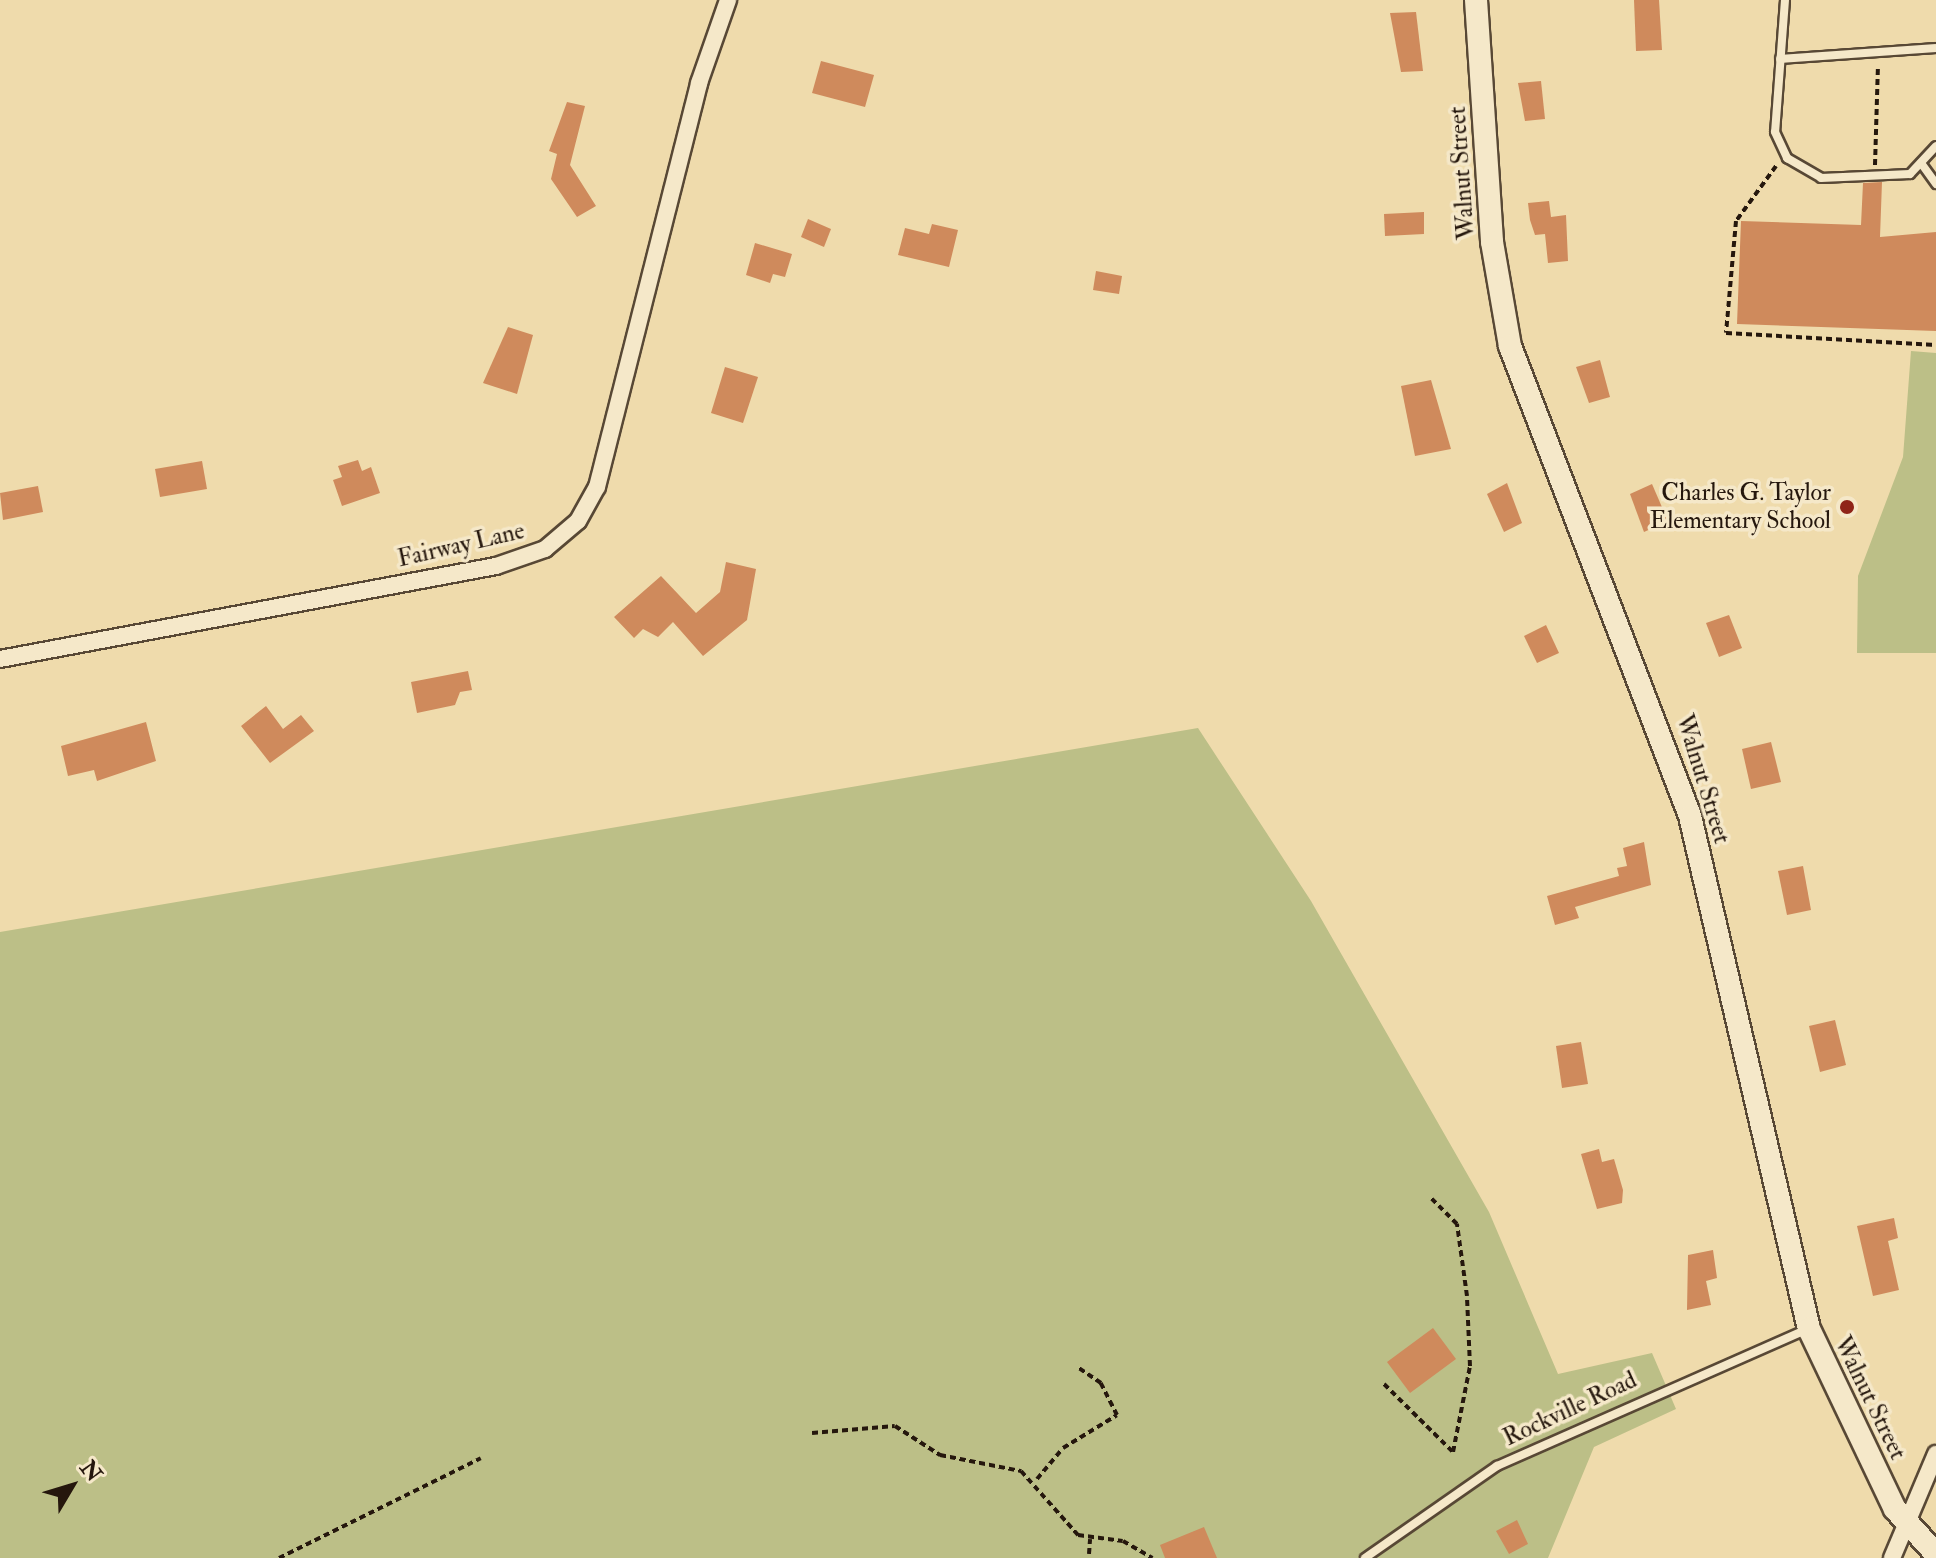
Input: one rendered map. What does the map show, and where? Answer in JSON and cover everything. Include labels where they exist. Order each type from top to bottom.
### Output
[{"type":"street","name":"Fairway Lane","points":[[0,659],[496,566],[545,549],[578,521],[597,487],[699,83],[728,0]]},
{"type":"street","name":"Walnut Street","points":[[1476,0],[1492,242],[1510,346],[1690,816],[1809,1329],[1904,1524],[1936,1554]]},
{"type":"street","points":[[1892,1558],[1936,1454]]},
{"type":"lane","points":[[1785,0],[1775,132],[1787,158],[1821,178],[1910,174],[1936,146]]},
{"type":"lane","points":[[1780,59],[1936,48]]},
{"type":"lane","points":[[1921,163],[1936,184]]},
{"type":"lane","name":"Rockville Road","points":[[1365,1558],[1497,1466],[1809,1329]]},
{"type":"path","points":[[1874,175],[1878,52]]},
{"type":"path","points":[[1777,164],[1736,221],[1726,333],[1936,345]]},
{"type":"path","points":[[1384,1384],[1453,1452],[1470,1366],[1467,1296],[1457,1224],[1430,1197]]},
{"type":"path","points":[[1036,1479],[1063,1448],[1117,1415],[1101,1383],[1079,1368]]},
{"type":"path","points":[[812,1433],[895,1426],[940,1455],[1036,1479],[1063,1522],[1090,1539],[1123,1541],[1152,1558]]},
{"type":"path","points":[[279,1558],[481,1458]]},
{"type":"path","points":[[1089,1554],[1090,1539]]},
{"type":"green space","points":[[1911,351],[1936,353],[1936,653],[1857,653],[1858,576],[1903,457]]},
{"type":"green space","points":[[1198,728],[1311,901],[1489,1212],[1558,1374],[1652,1353],[1676,1409],[1594,1447],[1548,1558],[0,1558],[0,932]]},
{"type":"building","points":[[1634,0],[1659,0],[1662,50],[1636,51]]},
{"type":"building","points":[[1416,12],[1423,71],[1401,72],[1390,13]]},
{"type":"building","points":[[821,61],[874,75],[865,107],[812,93]]},
{"type":"building","points":[[1541,81],[1545,119],[1525,121],[1518,83]]},
{"type":"building","points":[[567,102],[585,106],[570,165],[596,206],[577,217],[551,179],[557,154],[549,151]]},
{"type":"building","points":[[1882,182],[1880,237],[1936,232],[1936,331],[1737,324],[1741,221],[1861,225],[1863,183]]},
{"type":"building","points":[[1549,201],[1551,217],[1566,215],[1568,261],[1548,263],[1545,234],[1535,235],[1530,220],[1528,203]]},
{"type":"building","points":[[1424,212],[1424,234],[1385,236],[1384,214]]},
{"type":"building","points":[[808,219],[831,229],[824,247],[801,237]]},
{"type":"building","points":[[932,224],[958,230],[949,267],[898,255],[905,228],[929,234]]},
{"type":"building","points":[[755,243],[792,254],[785,277],[773,274],[770,283],[746,275]]},
{"type":"building","points":[[1096,271],[1122,276],[1119,294],[1093,290]]},
{"type":"building","points":[[508,327],[533,335],[517,394],[483,383]]},
{"type":"building","points":[[1600,360],[1610,397],[1589,403],[1576,367]]},
{"type":"building","points":[[725,367],[758,377],[743,423],[711,413]]},
{"type":"building","points":[[1431,380],[1451,449],[1415,456],[1401,386]]},
{"type":"building","points":[[358,460],[362,471],[371,467],[380,493],[342,506],[333,480],[342,477],[338,466]]},
{"type":"building","points":[[202,461],[207,489],[160,497],[155,469]]},
{"type":"building","points":[[1507,483],[1522,523],[1504,532],[1487,494]]},
{"type":"building","points":[[1652,484],[1668,521],[1644,532],[1630,494]]},
{"type":"building","points":[[38,486],[43,512],[3,520],[0,493]]},
{"type":"building","points":[[726,562],[756,569],[747,620],[703,656],[673,622],[658,637],[643,629],[634,638],[614,617],[661,576],[696,613],[720,592]]},
{"type":"building","points":[[1729,615],[1742,648],[1719,657],[1706,623]]},
{"type":"building","points":[[1546,625],[1559,653],[1537,663],[1524,636]]},
{"type":"building","points":[[468,671],[472,690],[460,692],[455,705],[417,713],[411,682]]},
{"type":"building","points":[[266,706],[283,729],[301,715],[314,731],[270,763],[241,726]]},
{"type":"building","points":[[146,722],[156,761],[97,781],[94,770],[68,776],[61,746]]},
{"type":"building","points":[[1771,742],[1781,782],[1751,789],[1742,749]]},
{"type":"building","points":[[1644,842],[1651,885],[1575,907],[1579,918],[1555,925],[1547,896],[1619,876],[1617,868],[1627,866],[1623,848]]},
{"type":"building","points":[[1803,866],[1811,910],[1787,915],[1778,871]]},
{"type":"building","points":[[1835,1020],[1846,1065],[1820,1072],[1809,1026]]},
{"type":"building","points":[[1581,1042],[1588,1084],[1562,1088],[1556,1046]]},
{"type":"building","points":[[1599,1149],[1602,1162],[1614,1159],[1623,1190],[1622,1203],[1597,1209],[1581,1154]]},
{"type":"building","points":[[1894,1218],[1898,1238],[1888,1241],[1899,1290],[1873,1296],[1857,1226]]},
{"type":"building","points":[[1713,1250],[1717,1278],[1706,1281],[1711,1305],[1687,1310],[1688,1255]]},
{"type":"building","points":[[1433,1328],[1456,1359],[1410,1393],[1387,1362]]},
{"type":"building","points":[[1517,1520],[1528,1544],[1509,1554],[1496,1531]]},
{"type":"building","points":[[1204,1527],[1217,1558],[1165,1558],[1160,1545]]},
{"type":"place","name":"Charles G. Taylor Elementary School","points":[[1847,507]]}]
